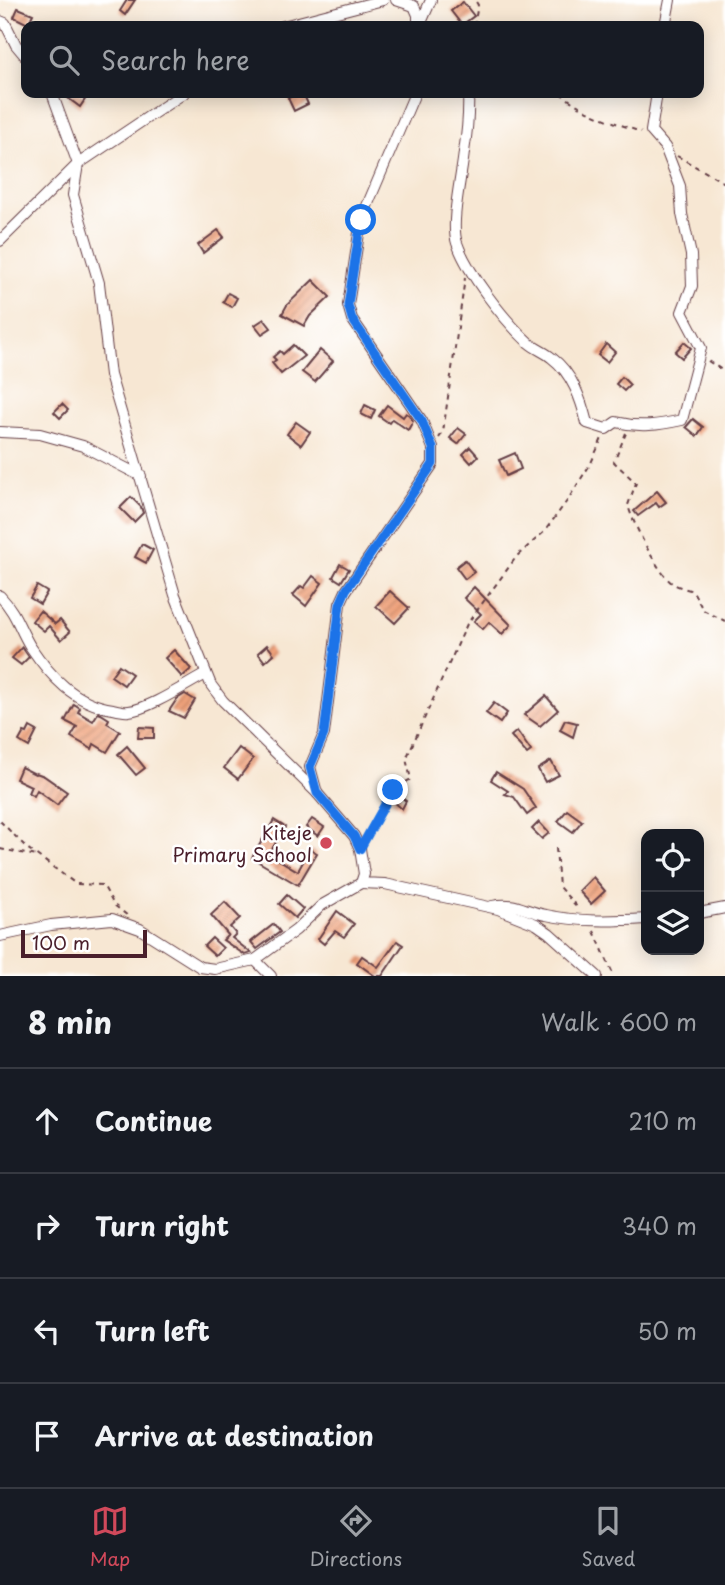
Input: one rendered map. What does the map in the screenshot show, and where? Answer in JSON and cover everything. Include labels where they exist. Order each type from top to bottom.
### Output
[{"type":"street","points":[[302,21],[383,0]]},
{"type":"street","points":[[396,0],[414,6],[419,21]]},
{"type":"street","points":[[421,21],[431,0]]},
{"type":"street","points":[[666,21],[670,0]]},
{"type":"street","points":[[0,21],[5,23],[21,51]]},
{"type":"street","points":[[54,98],[78,164],[73,195],[99,283],[110,374],[175,595],[211,685],[223,701],[317,793],[354,836],[360,849],[364,874],[361,883]]},
{"type":"street","points":[[0,241],[78,164],[177,98]]},
{"type":"street","points":[[317,793],[310,767],[324,734],[340,604],[346,590],[433,464],[433,448],[422,421],[352,319],[348,305],[361,220],[413,98]]},
{"type":"street","points":[[468,98],[457,199],[456,240],[481,286],[530,344],[553,359],[569,378],[582,405],[586,423],[606,429],[616,422],[659,425],[682,419],[701,348],[682,312],[692,286],[691,255],[682,214],[680,186],[665,147],[651,131],[656,98]]},
{"type":"street","points":[[0,432],[40,434],[83,446],[141,476]]},
{"type":"street","points":[[0,596],[13,610],[24,636],[56,680],[84,701],[101,708],[129,711],[157,700],[206,674]]},
{"type":"street","points":[[0,936],[51,925],[111,919],[131,925],[200,967],[215,969],[255,960],[296,930],[322,905],[361,883],[385,884],[488,907],[536,924],[597,976]]},
{"type":"street","points":[[488,907],[507,903],[544,915],[567,918],[641,919]]},
{"type":"street","points":[[704,912],[725,908]]},
{"type":"street","points":[[255,960],[271,976]]},
{"type":"street","points":[[228,976],[235,965]]},
{"type":"path","points":[[475,0],[478,5],[475,21]]},
{"type":"path","points":[[566,98],[603,118],[647,134]]},
{"type":"path","points":[[665,147],[725,183]]},
{"type":"path","points":[[433,448],[443,432],[467,263]]},
{"type":"path","points":[[699,355],[725,372]]},
{"type":"path","points":[[630,425],[614,462],[636,483],[628,505],[630,514],[663,574],[673,583],[693,592],[703,610],[725,621]]},
{"type":"path","points":[[360,849],[393,790],[411,779],[406,759],[467,624],[517,556],[544,532],[567,501],[591,463],[606,429]]},
{"type":"path","points":[[0,821],[38,856],[76,884],[103,885],[114,905],[128,914],[131,925]]},
{"type":"path","points":[[0,849],[38,856]]},
{"type":"building","points":[[127,0],[135,0],[125,15],[120,11]]},
{"type":"building","points":[[463,2],[474,16],[467,21],[459,21],[451,11]]},
{"type":"building","points":[[18,8],[33,14],[30,21],[14,17]]},
{"type":"building","points":[[68,98],[86,98],[80,107]]},
{"type":"building","points":[[288,98],[305,98],[308,104],[294,111]]},
{"type":"building","points":[[218,230],[224,237],[203,253],[198,245]]},
{"type":"building","points":[[313,280],[330,297],[310,316],[304,326],[282,314],[287,305]]},
{"type":"building","points":[[228,293],[237,298],[232,307],[223,302]]},
{"type":"building","points":[[264,319],[271,328],[262,334],[255,325]]},
{"type":"building","points":[[684,342],[691,348],[682,358],[675,352]]},
{"type":"building","points":[[606,344],[615,352],[607,362],[598,355]]},
{"type":"building","points":[[293,345],[304,356],[281,374],[272,363],[276,360],[273,357],[280,351],[283,354]]},
{"type":"building","points":[[320,350],[333,361],[315,382],[302,372]]},
{"type":"building","points":[[622,377],[630,385],[624,391],[616,384]]},
{"type":"building","points":[[62,404],[68,410],[60,418],[54,412]]},
{"type":"building","points":[[365,405],[375,410],[371,419],[361,414]]},
{"type":"building","points":[[387,405],[403,417],[406,413],[409,415],[413,421],[408,430],[392,419],[389,423],[379,416]]},
{"type":"building","points":[[693,419],[703,427],[697,436],[686,427]]},
{"type":"building","points":[[296,422],[310,432],[301,445],[287,434]]},
{"type":"building","points":[[458,428],[466,434],[458,444],[450,438]]},
{"type":"building","points":[[470,447],[478,456],[471,463],[463,454]]},
{"type":"building","points":[[515,453],[521,469],[506,476],[499,460]]},
{"type":"building","points":[[657,491],[666,502],[659,507],[656,503],[638,516],[634,511]]},
{"type":"building","points":[[131,497],[143,513],[134,522],[120,508]]},
{"type":"building","points":[[142,544],[153,550],[146,563],[135,557]]},
{"type":"building","points":[[465,560],[474,572],[465,579],[456,567]]},
{"type":"building","points":[[340,564],[349,569],[341,582],[333,577]]},
{"type":"building","points":[[313,576],[322,583],[306,606],[293,595],[301,586],[304,588]]},
{"type":"building","points":[[37,586],[47,592],[40,604],[30,598]]},
{"type":"building","points":[[474,587],[511,625],[502,634],[489,622],[483,629],[474,621],[481,614],[464,598]]},
{"type":"building","points":[[390,591],[409,608],[395,623],[376,606]]},
{"type":"building","points":[[40,611],[55,624],[60,620],[70,632],[61,640],[49,626],[44,631],[32,621]]},
{"type":"building","points":[[267,645],[274,654],[265,662],[258,653]]},
{"type":"building","points":[[22,647],[29,657],[21,665],[12,658]]},
{"type":"building","points":[[174,650],[191,669],[182,677],[165,658]]},
{"type":"building","points":[[119,665],[132,674],[124,685],[111,676]]},
{"type":"building","points":[[185,694],[195,700],[184,718],[169,711],[177,699]]},
{"type":"building","points":[[546,696],[558,710],[540,726],[524,715]]},
{"type":"building","points":[[494,703],[507,713],[500,723],[486,713]]},
{"type":"building","points":[[74,704],[80,708],[78,712],[93,721],[98,713],[101,714],[109,719],[107,723],[120,731],[107,752],[94,744],[92,749],[71,737],[77,727],[65,721]]},
{"type":"building","points":[[565,720],[577,723],[573,737],[560,730]]},
{"type":"building","points":[[30,727],[37,731],[29,747],[19,741]]},
{"type":"building","points":[[139,727],[154,728],[154,738],[138,738]]},
{"type":"building","points":[[517,731],[531,751],[527,754],[511,736]]},
{"type":"building","points":[[127,746],[145,768],[136,775],[118,754]]},
{"type":"building","points":[[239,748],[253,759],[238,779],[224,768]]},
{"type":"building","points":[[551,761],[559,775],[545,782],[538,769]]},
{"type":"building","points":[[21,767],[44,776],[67,792],[57,805],[37,790],[34,796],[28,793],[31,786],[16,779]]},
{"type":"building","points":[[496,772],[523,789],[536,808],[527,815],[514,797],[505,794],[508,791],[491,780]]},
{"type":"building","points":[[397,794],[406,801],[402,809],[392,800]]},
{"type":"building","points":[[567,810],[582,821],[573,832],[558,821]]},
{"type":"building","points":[[312,819],[324,827],[318,836],[306,827]]},
{"type":"building","points":[[274,820],[285,827],[269,854],[298,871],[310,849],[317,853],[298,885],[252,858]]},
{"type":"building","points":[[539,822],[549,833],[542,839],[532,829]]},
{"type":"building","points":[[593,877],[605,891],[591,904],[579,891]]},
{"type":"building","points":[[287,895],[303,909],[295,918],[279,904]]},
{"type":"building","points":[[225,902],[240,918],[230,927],[236,934],[232,938],[251,953],[245,955],[223,940],[229,936],[211,915]]},
{"type":"building","points":[[337,911],[354,924],[344,937],[335,931],[324,944],[318,939]]},
{"type":"building","points":[[274,924],[280,932],[257,949],[251,942]]},
{"type":"building","points":[[212,938],[223,948],[215,956],[204,946]]},
{"type":"building","points":[[397,941],[403,945],[382,976],[375,976],[357,963],[362,956],[378,967]]},
{"type":"place","name":"Kiteje Primary School","points":[[326,843]]},
{"type":"route","points":[[361,220],[348,305],[352,319],[422,421],[433,448],[433,464],[346,590],[340,604],[324,734],[310,767],[317,793],[354,836],[360,849],[393,790]]}]
